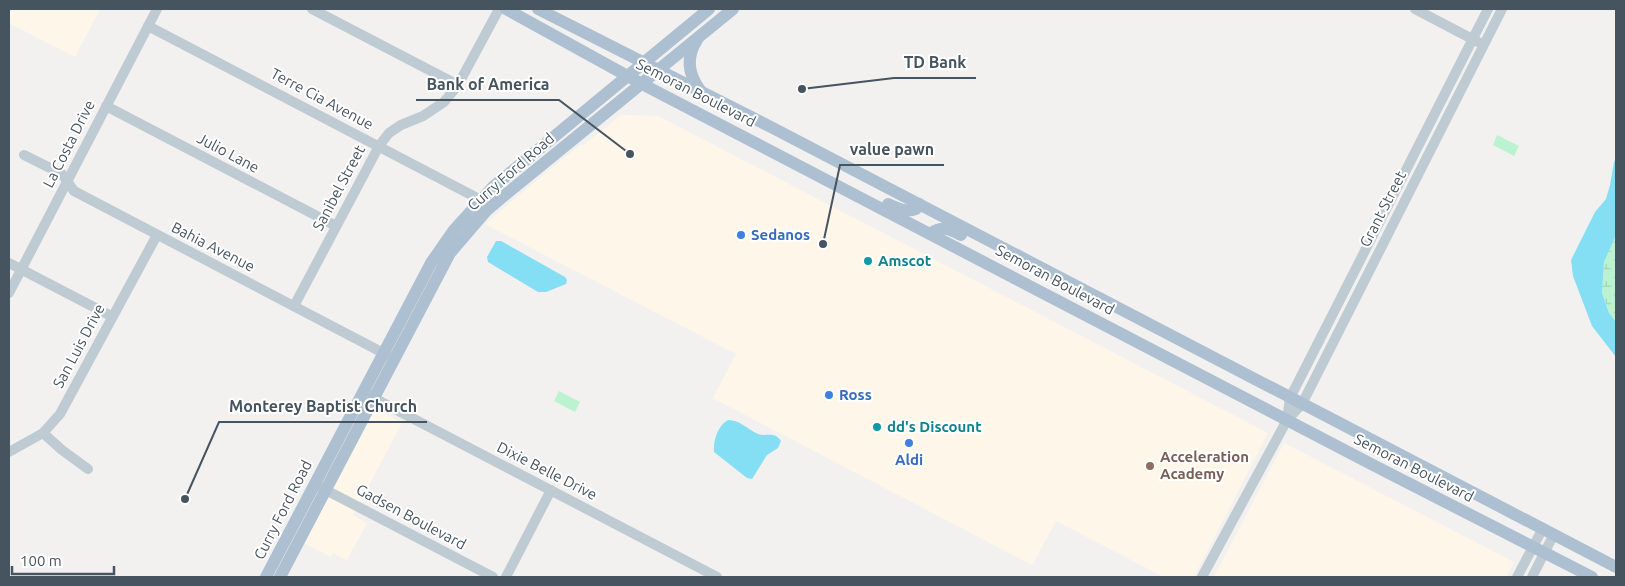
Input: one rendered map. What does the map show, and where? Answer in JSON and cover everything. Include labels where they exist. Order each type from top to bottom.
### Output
[{"type":"main road","name":"Semoran Boulevard","points":[[506,9],[642,84],[1592,577]]},
{"type":"main road","name":"Semoran Boulevard","points":[[538,9],[919,204],[1616,567]]},
{"type":"main road","name":"Curry Ford Road","points":[[389,356],[431,263],[454,230],[481,200],[494,187],[710,9]]},
{"type":"main road","name":"Curry Ford Road","points":[[280,577],[320,487],[368,395],[450,253],[486,211],[498,200],[733,9]]},
{"type":"main road","points":[[698,38],[692,48],[689,65],[692,78],[702,92]]},
{"type":"main road","points":[[450,253],[455,240],[481,206],[481,200]]},
{"type":"main road","points":[[870,202],[887,204],[897,209],[911,211],[916,209],[919,204]]},
{"type":"main road","points":[[930,234],[939,228],[948,229],[1036,274],[1051,273]]},
{"type":"main road","points":[[1105,325],[1128,329],[1140,327],[1147,323]]},
{"type":"main road","name":"Curry Ford Road","points":[[266,577],[320,487]]},
{"type":"street","name":"La Costa Drive","points":[[9,293],[157,9]]},
{"type":"street","points":[[312,9],[458,85]]},
{"type":"street","name":"Sanibel Street","points":[[294,306],[379,146],[389,133],[423,116],[444,102],[458,85],[499,9]]},
{"type":"street","points":[[1415,9],[1484,45]]},
{"type":"street","name":"Grant Street","points":[[1287,420],[1290,398],[1488,9]]},
{"type":"street","name":"Grant Street","points":[[1202,577],[1287,420],[1302,404],[1357,292],[1502,9]]},
{"type":"street","name":"Terre Cia Avenue","points":[[148,26],[481,200]]},
{"type":"street","name":"Julio Lane","points":[[106,106],[336,226]]},
{"type":"street","points":[[1434,114],[1446,120]]},
{"type":"street","points":[[1427,130],[1437,136]]},
{"type":"street","name":"Bahia Avenue","points":[[24,155],[62,174],[74,191],[389,356]]},
{"type":"street","points":[[1384,213],[1395,219]]},
{"type":"street","name":"San Luis Drive","points":[[9,452],[43,433],[60,414],[156,235]]},
{"type":"street","points":[[9,262],[111,316]]},
{"type":"street","points":[[1346,286],[1357,292]]},
{"type":"street","name":"Dixie Belle Drive","points":[[368,395],[717,577]]},
{"type":"street","points":[[43,433],[88,469]]},
{"type":"street","name":"Gadsen Boulevard","points":[[320,487],[493,577]]},
{"type":"street","points":[[506,577],[551,490]]},
{"type":"street","points":[[1532,577],[1543,528]]},
{"type":"street","points":[[1517,577],[1539,549],[1554,534]]},
{"type":"shaded area","points":[[9,9],[100,9],[75,57],[9,23]]},
{"type":"shaded area","points":[[621,115],[658,116],[1268,433],[1194,577],[1164,577],[1056,521],[1032,565],[713,398],[736,354],[485,224],[543,175]]},
{"type":"shaded area","points":[[376,409],[402,423],[353,515],[367,523],[347,560],[333,553],[331,557],[304,543],[373,411]]},
{"type":"shaded area","points":[[1284,443],[1514,562],[1506,577],[1214,577]]},
{"type":"green space","points":[[1497,135],[1519,146],[1514,156],[1493,145]]},
{"type":"green space","points":[[1616,235],[1616,322],[1609,313],[1602,293],[1604,262]]},
{"type":"green space","points":[[559,391],[580,402],[575,412],[554,401]]},
{"type":"water","points":[[1616,158],[1616,235],[1604,262],[1602,293],[1609,313],[1616,322],[1616,357],[1592,326],[1573,276],[1571,260],[1595,212],[1606,199]]},
{"type":"water","points":[[496,241],[501,241],[565,277],[567,280],[566,284],[546,292],[538,292],[488,262],[487,257]]},
{"type":"water","points":[[728,420],[740,423],[761,435],[776,436],[781,441],[778,448],[767,455],[752,479],[747,478],[714,452],[717,434],[724,422]]},
{"type":"place","name":"TD Bank","points":[[802,89]]},
{"type":"place","name":"Bank of America","points":[[630,154]]},
{"type":"place","name":"Sedanos","points":[[741,235]]},
{"type":"place","name":"value pawn","points":[[823,244]]},
{"type":"place","name":"Amscot","points":[[868,261]]},
{"type":"place","name":"Ross","points":[[829,395]]},
{"type":"place","name":"dd's Discount","points":[[877,427]]},
{"type":"place","name":"Aldi","points":[[909,443]]},
{"type":"place","name":"Acceleration Academy","points":[[1150,466]]},
{"type":"place","name":"Monterey Baptist Church","points":[[185,499]]}]
